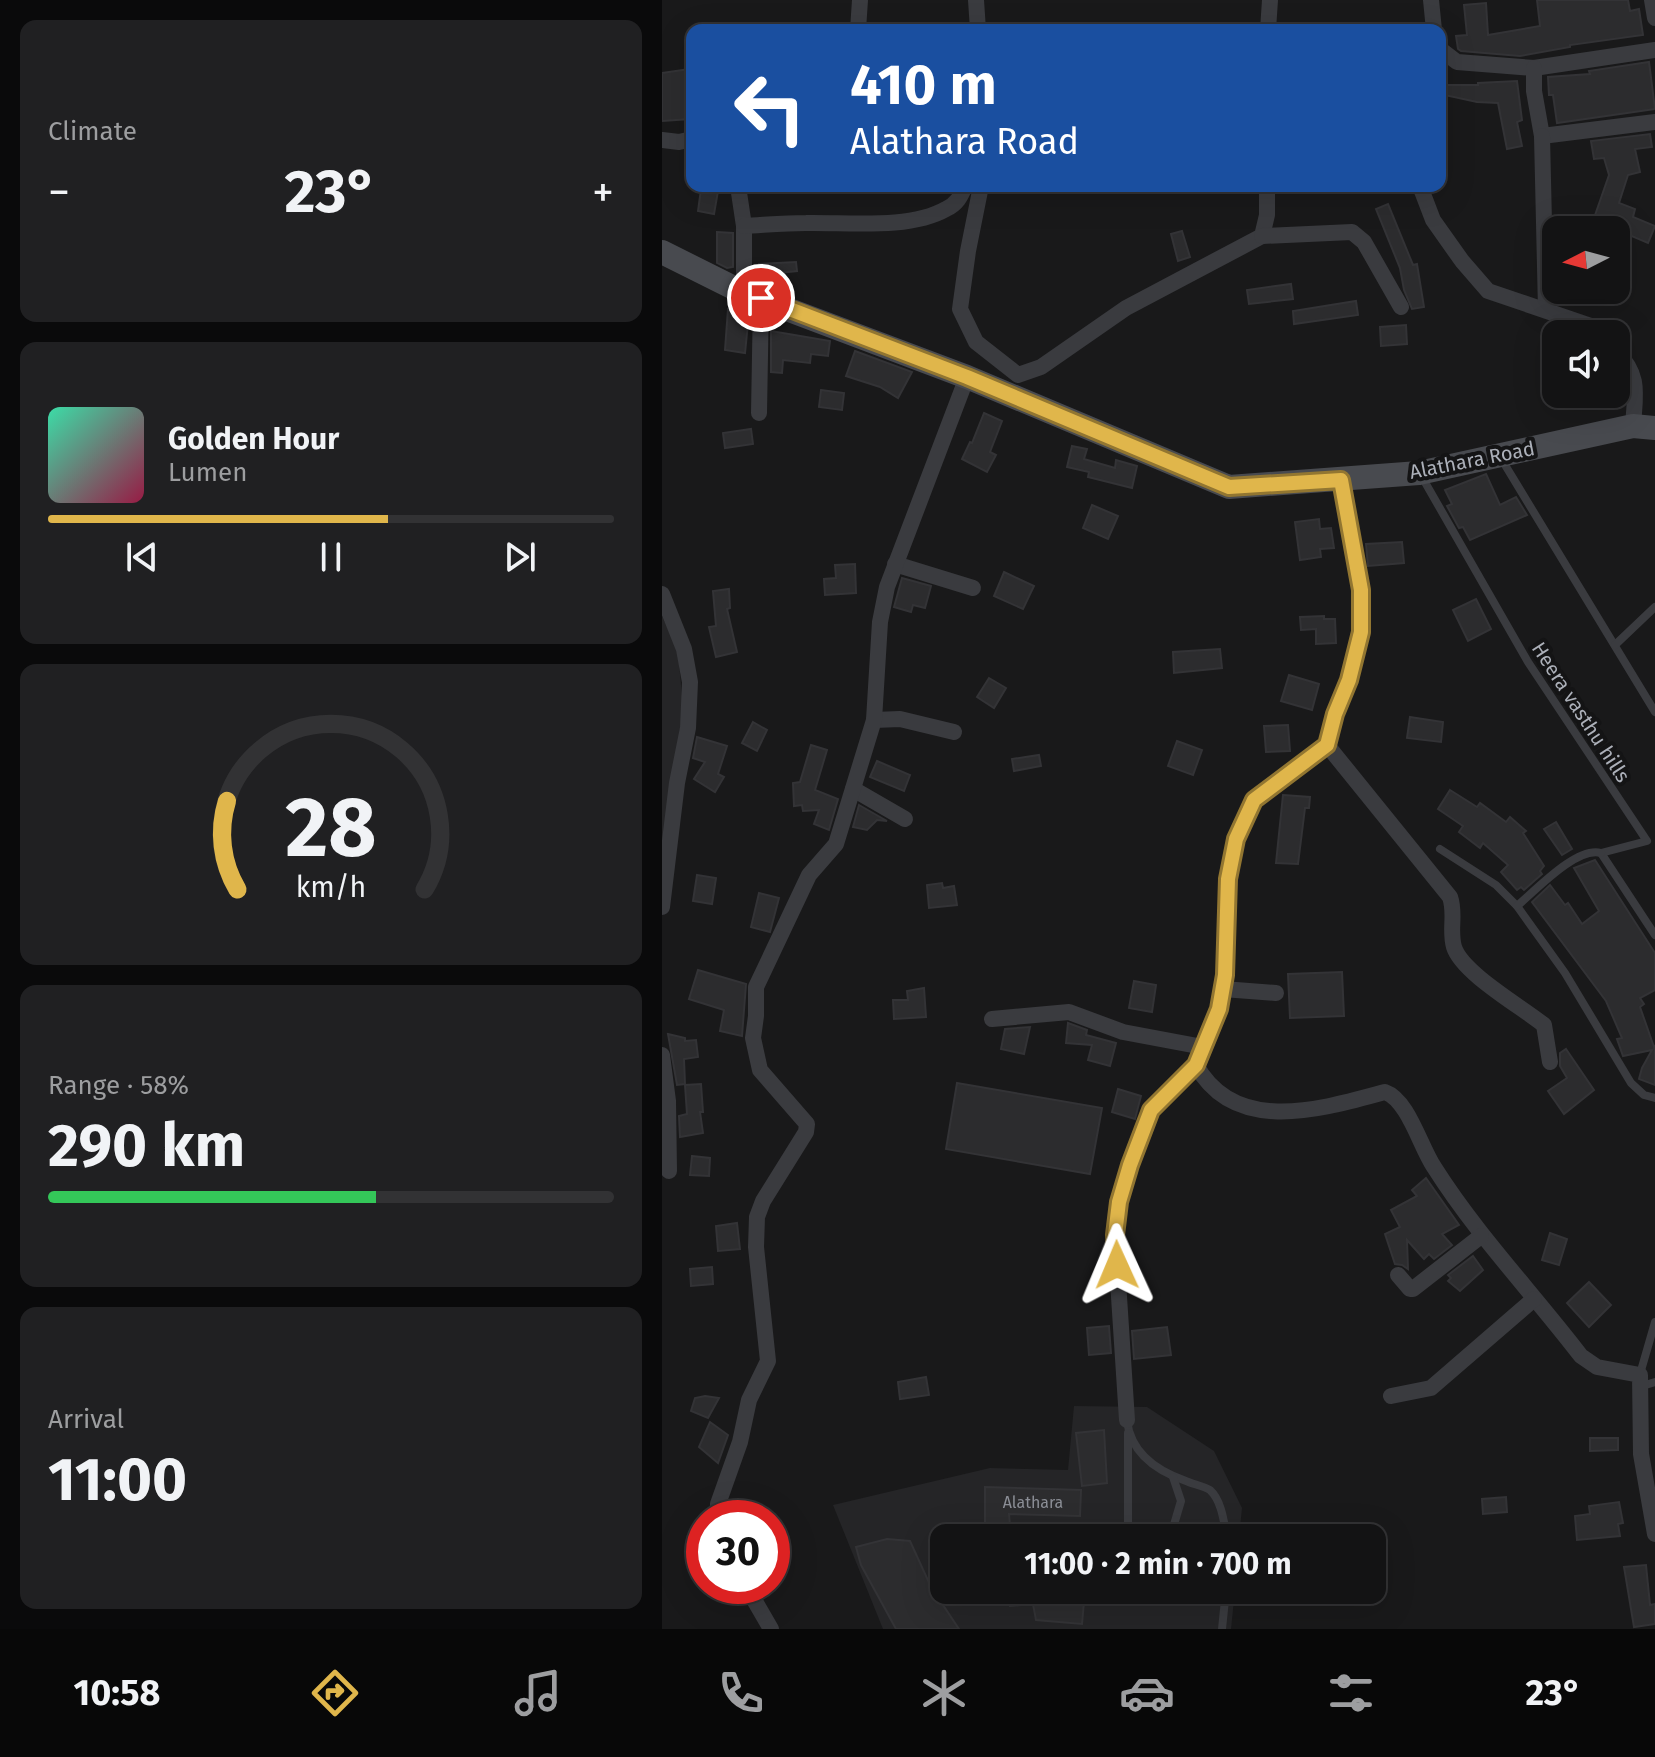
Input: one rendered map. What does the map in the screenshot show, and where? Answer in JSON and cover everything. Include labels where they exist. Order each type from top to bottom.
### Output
[{"type":"street","points":[[858,24],[860,0]]},
{"type":"street","points":[[976,0],[978,24]]},
{"type":"street","points":[[1268,24],[1270,0]]},
{"type":"street","points":[[1431,0],[1433,24]]},
{"type":"street","points":[[1652,0],[1655,18]]},
{"type":"street","points":[[1446,54],[1457,62],[1534,68],[1655,50]]},
{"type":"street","points":[[1534,68],[1534,91],[1542,136],[1546,310]]},
{"type":"street","points":[[1542,136],[1655,122]]},
{"type":"street","points":[[662,140],[686,140]]},
{"type":"street","points":[[739,192],[753,296],[759,413]]},
{"type":"street","points":[[744,226],[807,223],[862,225],[924,218],[947,209],[959,200],[962,192]]},
{"type":"street","points":[[980,192],[960,309],[976,342],[1018,375],[1041,367],[1126,308],[1262,236],[1352,232],[1364,242],[1401,307]]},
{"type":"street","points":[[1262,236],[1267,215],[1267,192]]},
{"type":"street","points":[[1422,192],[1433,220],[1488,291],[1574,320]]},
{"type":"street","name":"Alathara Road","points":[[662,252],[753,296],[967,377],[1229,487],[1419,473],[1644,427]]},
{"type":"street","points":[[1630,367],[1644,427]]},
{"type":"street","points":[[719,1500],[740,1442],[749,1400],[768,1361],[756,1247],[757,1217],[763,1201],[806,1132],[807,1124],[760,1070],[753,1038],[756,987],[809,875],[836,844],[874,720],[880,622],[887,587],[967,377]]},
{"type":"street","points":[[1127,1426],[1115,1235],[1119,1202],[1151,1110],[1196,1065],[1219,1009],[1225,975],[1228,879],[1236,839],[1247,812],[1254,800],[1327,745],[1349,680],[1361,632],[1361,590],[1341,480]]},
{"type":"street","points":[[895,564],[973,588]]},
{"type":"street","points":[[662,594],[684,649],[690,682],[688,728],[677,783],[662,907]]},
{"type":"street","points":[[874,720],[900,719],[954,732]]},
{"type":"street","points":[[1327,745],[1450,897],[1454,912],[1453,945],[1462,961],[1544,1025],[1550,1062]]},
{"type":"street","points":[[853,789],[905,819]]},
{"type":"street","points":[[1223,989],[1276,993]]},
{"type":"street","points":[[992,1019],[1069,1012],[1123,1032],[1203,1047]]},
{"type":"street","points":[[662,1055],[668,1101],[669,1171]]},
{"type":"street","points":[[1196,1065],[1206,1083],[1220,1094],[1265,1111],[1300,1113],[1385,1092],[1395,1095],[1426,1156],[1457,1205],[1581,1356],[1597,1367],[1646,1381],[1641,1454],[1655,1534]]},
{"type":"street","points":[[1398,1275],[1413,1289],[1481,1236]]},
{"type":"street","points":[[1391,1396],[1431,1388],[1534,1299]]},
{"type":"street","points":[[756,1604],[771,1629]]},
{"type":"lane","points":[[1499,456],[1655,712]]},
{"type":"lane","name":"Heera vasthu hills","points":[[1419,473],[1528,662],[1651,840],[1601,853],[1591,850],[1578,855],[1517,906]]},
{"type":"lane","points":[[1615,645],[1655,607]]},
{"type":"lane","points":[[1440,849],[1496,885],[1517,906],[1565,973],[1631,1083],[1644,1095],[1655,1098]]},
{"type":"lane","points":[[1601,853],[1655,935]]},
{"type":"lane","points":[[1646,1381],[1655,1322]]},
{"type":"lane","points":[[1127,1426],[1146,1461],[1173,1477],[1210,1490],[1221,1509],[1224,1524]]},
{"type":"lane","points":[[1127,1426],[1128,1524]]},
{"type":"lane","points":[[1173,1477],[1181,1501],[1174,1524]]},
{"type":"lane","points":[[1222,1629],[1225,1604]]},
{"type":"shaded area","points":[[662,616],[678,651],[683,708],[662,854]]},
{"type":"shaded area","points":[[1074,1406],[1147,1407],[1214,1451],[1242,1508],[1240,1524],[930,1524],[930,1604],[1234,1604],[1231,1629],[883,1629],[833,1505],[990,1468],[1068,1470]]},
{"type":"building","points":[[1537,0],[1628,0],[1630,11],[1639,9],[1643,35],[1570,45],[1520,56],[1458,49],[1456,36],[1467,35],[1464,5],[1486,3],[1488,35],[1540,26]]},
{"type":"building","points":[[1649,62],[1655,109],[1557,123],[1553,95],[1549,95],[1548,77],[1590,74],[1589,71]]},
{"type":"building","points":[[686,70],[686,119],[662,121],[662,73]]},
{"type":"building","points":[[1517,81],[1522,120],[1517,122],[1522,146],[1507,149],[1498,103],[1446,95],[1446,85]]},
{"type":"building","points":[[1650,134],[1652,147],[1635,149],[1640,172],[1628,175],[1619,203],[1635,209],[1633,217],[1655,226],[1648,243],[1630,235],[1630,216],[1595,216],[1609,175],[1604,158],[1594,159],[1591,141]]},
{"type":"building","points":[[701,192],[718,192],[714,214],[698,211]]},
{"type":"building","points":[[1388,204],[1413,265],[1417,264],[1424,307],[1412,309],[1404,290],[1400,268],[1376,209]]},
{"type":"building","points":[[1182,231],[1190,257],[1178,261],[1171,234]]},
{"type":"building","points":[[717,232],[733,233],[733,267],[727,268],[717,263]]},
{"type":"building","points":[[796,262],[797,271],[760,275],[759,264]]},
{"type":"building","points":[[1291,284],[1293,299],[1249,304],[1247,290]]},
{"type":"building","points":[[1356,301],[1358,315],[1294,324],[1293,311]]},
{"type":"building","points":[[728,309],[749,313],[745,353],[725,350]]},
{"type":"building","points":[[1406,325],[1407,344],[1381,346],[1380,327]]},
{"type":"building","points":[[771,331],[830,341],[828,356],[811,354],[810,363],[783,360],[782,373],[771,372]]},
{"type":"building","points":[[855,351],[912,372],[898,398],[880,387],[846,376]]},
{"type":"building","points":[[821,390],[844,393],[842,410],[819,407]]},
{"type":"building","points":[[984,413],[1002,421],[990,452],[996,455],[987,472],[962,459]]},
{"type":"building","points":[[751,429],[753,444],[725,448],[723,433]]},
{"type":"building","points":[[1072,446],[1087,449],[1084,459],[1115,468],[1116,460],[1137,466],[1132,488],[1088,477],[1089,472],[1067,467]]},
{"type":"building","points":[[1486,474],[1500,505],[1516,497],[1527,515],[1470,540],[1447,506],[1452,504],[1445,490]]},
{"type":"building","points":[[1092,505],[1118,516],[1108,539],[1083,528]]},
{"type":"building","points":[[1319,519],[1320,529],[1331,528],[1334,548],[1320,549],[1321,557],[1300,560],[1295,522]]},
{"type":"building","points":[[1402,542],[1404,563],[1368,566],[1366,544]]},
{"type":"building","points":[[855,564],[856,593],[825,595],[824,579],[836,578],[835,565]]},
{"type":"building","points":[[1004,572],[1034,586],[1023,609],[994,596]]},
{"type":"building","points":[[902,578],[931,586],[925,608],[913,605],[911,612],[894,607]]},
{"type":"building","points":[[729,589],[730,608],[727,609],[737,652],[716,657],[709,627],[716,626],[713,591]]},
{"type":"building","points":[[1476,599],[1491,629],[1468,641],[1453,610]]},
{"type":"building","points":[[1324,616],[1324,619],[1335,619],[1336,643],[1316,644],[1316,629],[1301,630],[1300,617]]},
{"type":"building","points":[[1220,649],[1222,668],[1174,673],[1173,652]]},
{"type":"building","points":[[1289,675],[1319,684],[1312,710],[1281,701]]},
{"type":"building","points":[[989,678],[1006,688],[994,708],[977,697]]},
{"type":"building","points":[[1410,717],[1443,722],[1441,742],[1407,738]]},
{"type":"building","points":[[753,722],[767,730],[757,751],[742,743]]},
{"type":"building","points":[[1288,725],[1290,751],[1266,752],[1264,726]]},
{"type":"building","points":[[697,737],[727,746],[718,774],[724,777],[715,792],[694,779],[705,762],[693,758]]},
{"type":"building","points":[[1177,741],[1202,750],[1193,775],[1168,766]]},
{"type":"building","points":[[811,745],[827,750],[815,790],[838,799],[829,830],[814,824],[819,810],[803,811],[802,805],[794,806],[793,783],[800,782]]},
{"type":"building","points":[[1039,755],[1041,766],[1014,771],[1012,759]]},
{"type":"building","points":[[877,761],[910,775],[904,791],[870,777]]},
{"type":"building","points":[[1450,790],[1477,807],[1480,803],[1506,822],[1510,817],[1526,831],[1523,833],[1544,866],[1540,871],[1542,874],[1524,890],[1521,887],[1517,890],[1501,872],[1508,865],[1483,843],[1480,848],[1459,832],[1463,826],[1438,809]]},
{"type":"building","points":[[1283,795],[1310,797],[1309,808],[1305,808],[1298,864],[1276,863]]},
{"type":"building","points":[[859,805],[887,821],[877,820],[867,830],[853,827]]},
{"type":"building","points":[[1556,822],[1572,849],[1562,855],[1544,829]]},
{"type":"building","points":[[1595,860],[1655,953],[1655,990],[1640,998],[1644,1004],[1640,1007],[1655,1045],[1655,1085],[1639,1079],[1652,1050],[1623,1056],[1617,1039],[1622,1038],[1606,1001],[1532,902],[1550,885],[1565,905],[1568,903],[1582,924],[1599,911],[1574,868]]},
{"type":"building","points":[[697,875],[716,878],[712,904],[693,901]]},
{"type":"building","points":[[942,883],[943,888],[954,886],[957,905],[929,908],[927,885]]},
{"type":"building","points":[[759,893],[779,898],[770,932],[751,927]]},
{"type":"building","points":[[698,970],[746,984],[742,1036],[720,1031],[724,1010],[689,999]]},
{"type":"building","points":[[1342,972],[1344,1016],[1290,1018],[1288,974]]},
{"type":"building","points":[[1134,981],[1156,985],[1152,1012],[1129,1008]]},
{"type":"building","points":[[924,988],[926,1017],[894,1019],[893,1000],[908,1000],[907,991]]},
{"type":"building","points":[[1068,1023],[1087,1030],[1086,1035],[1116,1043],[1110,1066],[1088,1060],[1092,1045],[1066,1043]]},
{"type":"building","points":[[1030,1027],[1024,1054],[1001,1049],[1005,1029]]},
{"type":"building","points":[[668,1034],[685,1038],[685,1041],[696,1040],[698,1057],[684,1059],[685,1084],[677,1085]]},
{"type":"building","points":[[1566,1049],[1594,1090],[1564,1114],[1548,1091],[1567,1078],[1560,1066],[1560,1053]]},
{"type":"building","points":[[957,1083],[1102,1108],[1090,1174],[946,1149]]},
{"type":"building","points":[[701,1084],[703,1133],[680,1137],[679,1116],[687,1114],[685,1085]]},
{"type":"building","points":[[1118,1089],[1141,1096],[1135,1119],[1112,1112]]},
{"type":"building","points":[[692,1156],[710,1158],[709,1176],[690,1175]]},
{"type":"building","points":[[1426,1178],[1459,1225],[1442,1234],[1452,1245],[1434,1259],[1429,1254],[1424,1259],[1407,1240],[1408,1269],[1395,1264],[1385,1234],[1400,1227],[1391,1210],[1417,1196],[1412,1190]]},
{"type":"building","points":[[737,1223],[740,1249],[718,1251],[716,1226]]},
{"type":"building","points":[[1550,1233],[1567,1239],[1559,1265],[1542,1260]]},
{"type":"building","points":[[1473,1256],[1483,1270],[1460,1291],[1448,1281],[1451,1278],[1448,1275]]},
{"type":"building","points":[[712,1267],[713,1284],[691,1286],[690,1269]]},
{"type":"building","points":[[1589,1282],[1611,1305],[1589,1327],[1567,1303]]},
{"type":"building","points":[[1109,1326],[1111,1353],[1089,1355],[1087,1328]]},
{"type":"building","points":[[1167,1327],[1171,1355],[1134,1359],[1132,1331]]},
{"type":"building","points":[[926,1377],[929,1395],[900,1399],[898,1382]]},
{"type":"building","points":[[695,1398],[719,1398],[708,1418],[691,1411]]},
{"type":"building","points":[[710,1422],[728,1435],[718,1463],[699,1447]]},
{"type":"building","points":[[1104,1430],[1107,1483],[1082,1486],[1076,1433]]},
{"type":"building","points":[[1590,1438],[1618,1438],[1618,1450],[1590,1451]]},
{"type":"building","points":[[985,1487],[1081,1490],[1080,1516],[1009,1514],[1010,1524],[985,1524]]},
{"type":"building","points":[[1506,1497],[1507,1512],[1483,1514],[1482,1499]]},
{"type":"building","points":[[1619,1502],[1623,1523],[1618,1524],[1620,1536],[1577,1540],[1575,1516],[1590,1514],[1589,1506]]},
{"type":"building","points":[[887,1539],[910,1541],[930,1585],[930,1604],[942,1604],[959,1629],[896,1629],[861,1565],[856,1547]]},
{"type":"building","points":[[1646,1565],[1650,1605],[1655,1604],[1655,1624],[1634,1627],[1624,1567]]},
{"type":"building","points":[[1033,1604],[1084,1604],[1082,1624],[1036,1620]]},
{"type":"route","points":[[761,298],[967,377],[1229,487],[1341,480],[1361,590],[1361,632],[1349,680],[1327,745],[1254,800],[1236,839],[1228,879],[1225,975],[1219,1009],[1196,1065],[1151,1110],[1119,1202],[1115,1235],[1117,1265]]}]
